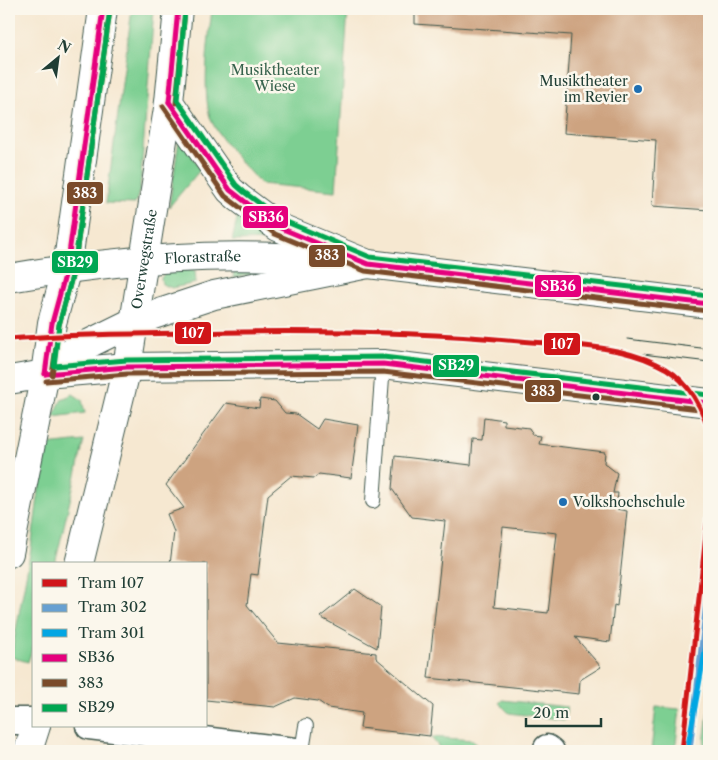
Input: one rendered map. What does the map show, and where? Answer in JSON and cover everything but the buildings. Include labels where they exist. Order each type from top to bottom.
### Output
[{"type":"main road","points":[[10,534],[45,374],[52,323],[66,268],[103,9]]},
{"type":"main road","name":"Overwegstraße","points":[[79,562],[127,367],[169,102],[178,9]]},
{"type":"main road","name":"Florastraße","points":[[169,102],[230,190],[238,198],[278,227],[368,264]]},
{"type":"main road","name":"Florastraße","points":[[9,278],[66,268],[144,259],[211,256],[291,257],[368,264],[709,304]]},
{"type":"main road","points":[[45,374],[74,351],[135,321],[214,295],[368,264]]},
{"type":"main road","points":[[9,380],[45,374],[127,367],[383,364],[709,403]]},
{"type":"main road","points":[[28,751],[35,728]]},
{"type":"street","points":[[9,721],[32,721]]},
{"type":"street","points":[[105,728],[295,751]]},
{"type":"lane","points":[[373,501],[383,364]]},
{"type":"lane","points":[[302,751],[306,726]]},
{"type":"green space","points":[[132,9],[154,9],[140,189],[135,204],[106,203]]},
{"type":"green space","name":"Musiktheater Wiese","points":[[212,9],[348,9],[336,191],[261,184],[223,140],[213,124],[207,100],[206,68]]},
{"type":"green space","points":[[180,133],[200,170],[169,207]]},
{"type":"green space","points":[[239,210],[280,240],[232,241]]},
{"type":"green space","points":[[234,268],[274,270],[233,278]]},
{"type":"green space","points":[[183,269],[195,271],[196,283],[172,288],[162,284],[161,278],[164,274]]},
{"type":"green space","points":[[73,394],[82,400],[85,413],[53,417],[62,399]]},
{"type":"green space","points":[[84,441],[55,562],[32,562],[32,649],[28,662],[11,657],[31,549],[45,445]]},
{"type":"green space","points":[[502,700],[567,707],[565,720],[509,713],[499,703]]},
{"type":"green space","points":[[656,707],[680,709],[675,751],[651,751]]},
{"type":"green space","points":[[708,712],[709,751],[703,751]]},
{"type":"green space","points":[[431,737],[473,740],[482,751],[442,751]]},
{"type":"tram line","name":"107","points":[[9,339],[98,334],[312,332],[437,335],[590,346],[641,357],[676,375],[696,400],[709,430]]},
{"type":"tram line","points":[[627,339],[709,349]]},
{"type":"tram line","points":[[609,350],[709,362]]},
{"type":"tram line","name":"107","points":[[682,751],[709,508]]},
{"type":"tram line","name":"302","points":[[690,751],[709,574]]},
{"type":"tram line","name":"301","points":[[687,751],[709,629]]},
{"type":"transit line","name":"SB36","points":[[45,374],[52,323],[67,268],[103,9]]},
{"type":"transit line","name":"SB36","points":[[169,102],[178,9]]},
{"type":"transit line","name":"383","points":[[52,375],[59,325],[74,269],[110,10]]},
{"type":"transit line","name":"SB29","points":[[110,10],[74,269],[59,325],[54,366],[127,360],[383,357],[709,395]]},
{"type":"transit line","name":"383","points":[[176,103],[185,10]]},
{"type":"transit line","name":"SB29","points":[[185,10],[177,100],[236,185],[282,220],[370,257],[709,296]]},
{"type":"transit line","name":"SB36","points":[[169,102],[230,190],[278,227],[368,264],[709,304]]},
{"type":"transit line","name":"383","points":[[163,106],[225,196],[275,234],[365,271],[708,311]]},
{"type":"transit line","name":"SB36","points":[[45,374],[127,367],[383,364],[709,403]]},
{"type":"transit line","name":"383","points":[[46,381],[127,374],[383,372],[708,410]]},
{"type":"place","name":"Musiktheater im Revier","points":[[638,89]]},
{"type":"place","name":"Volkshochschule","points":[[563,502]]}]
